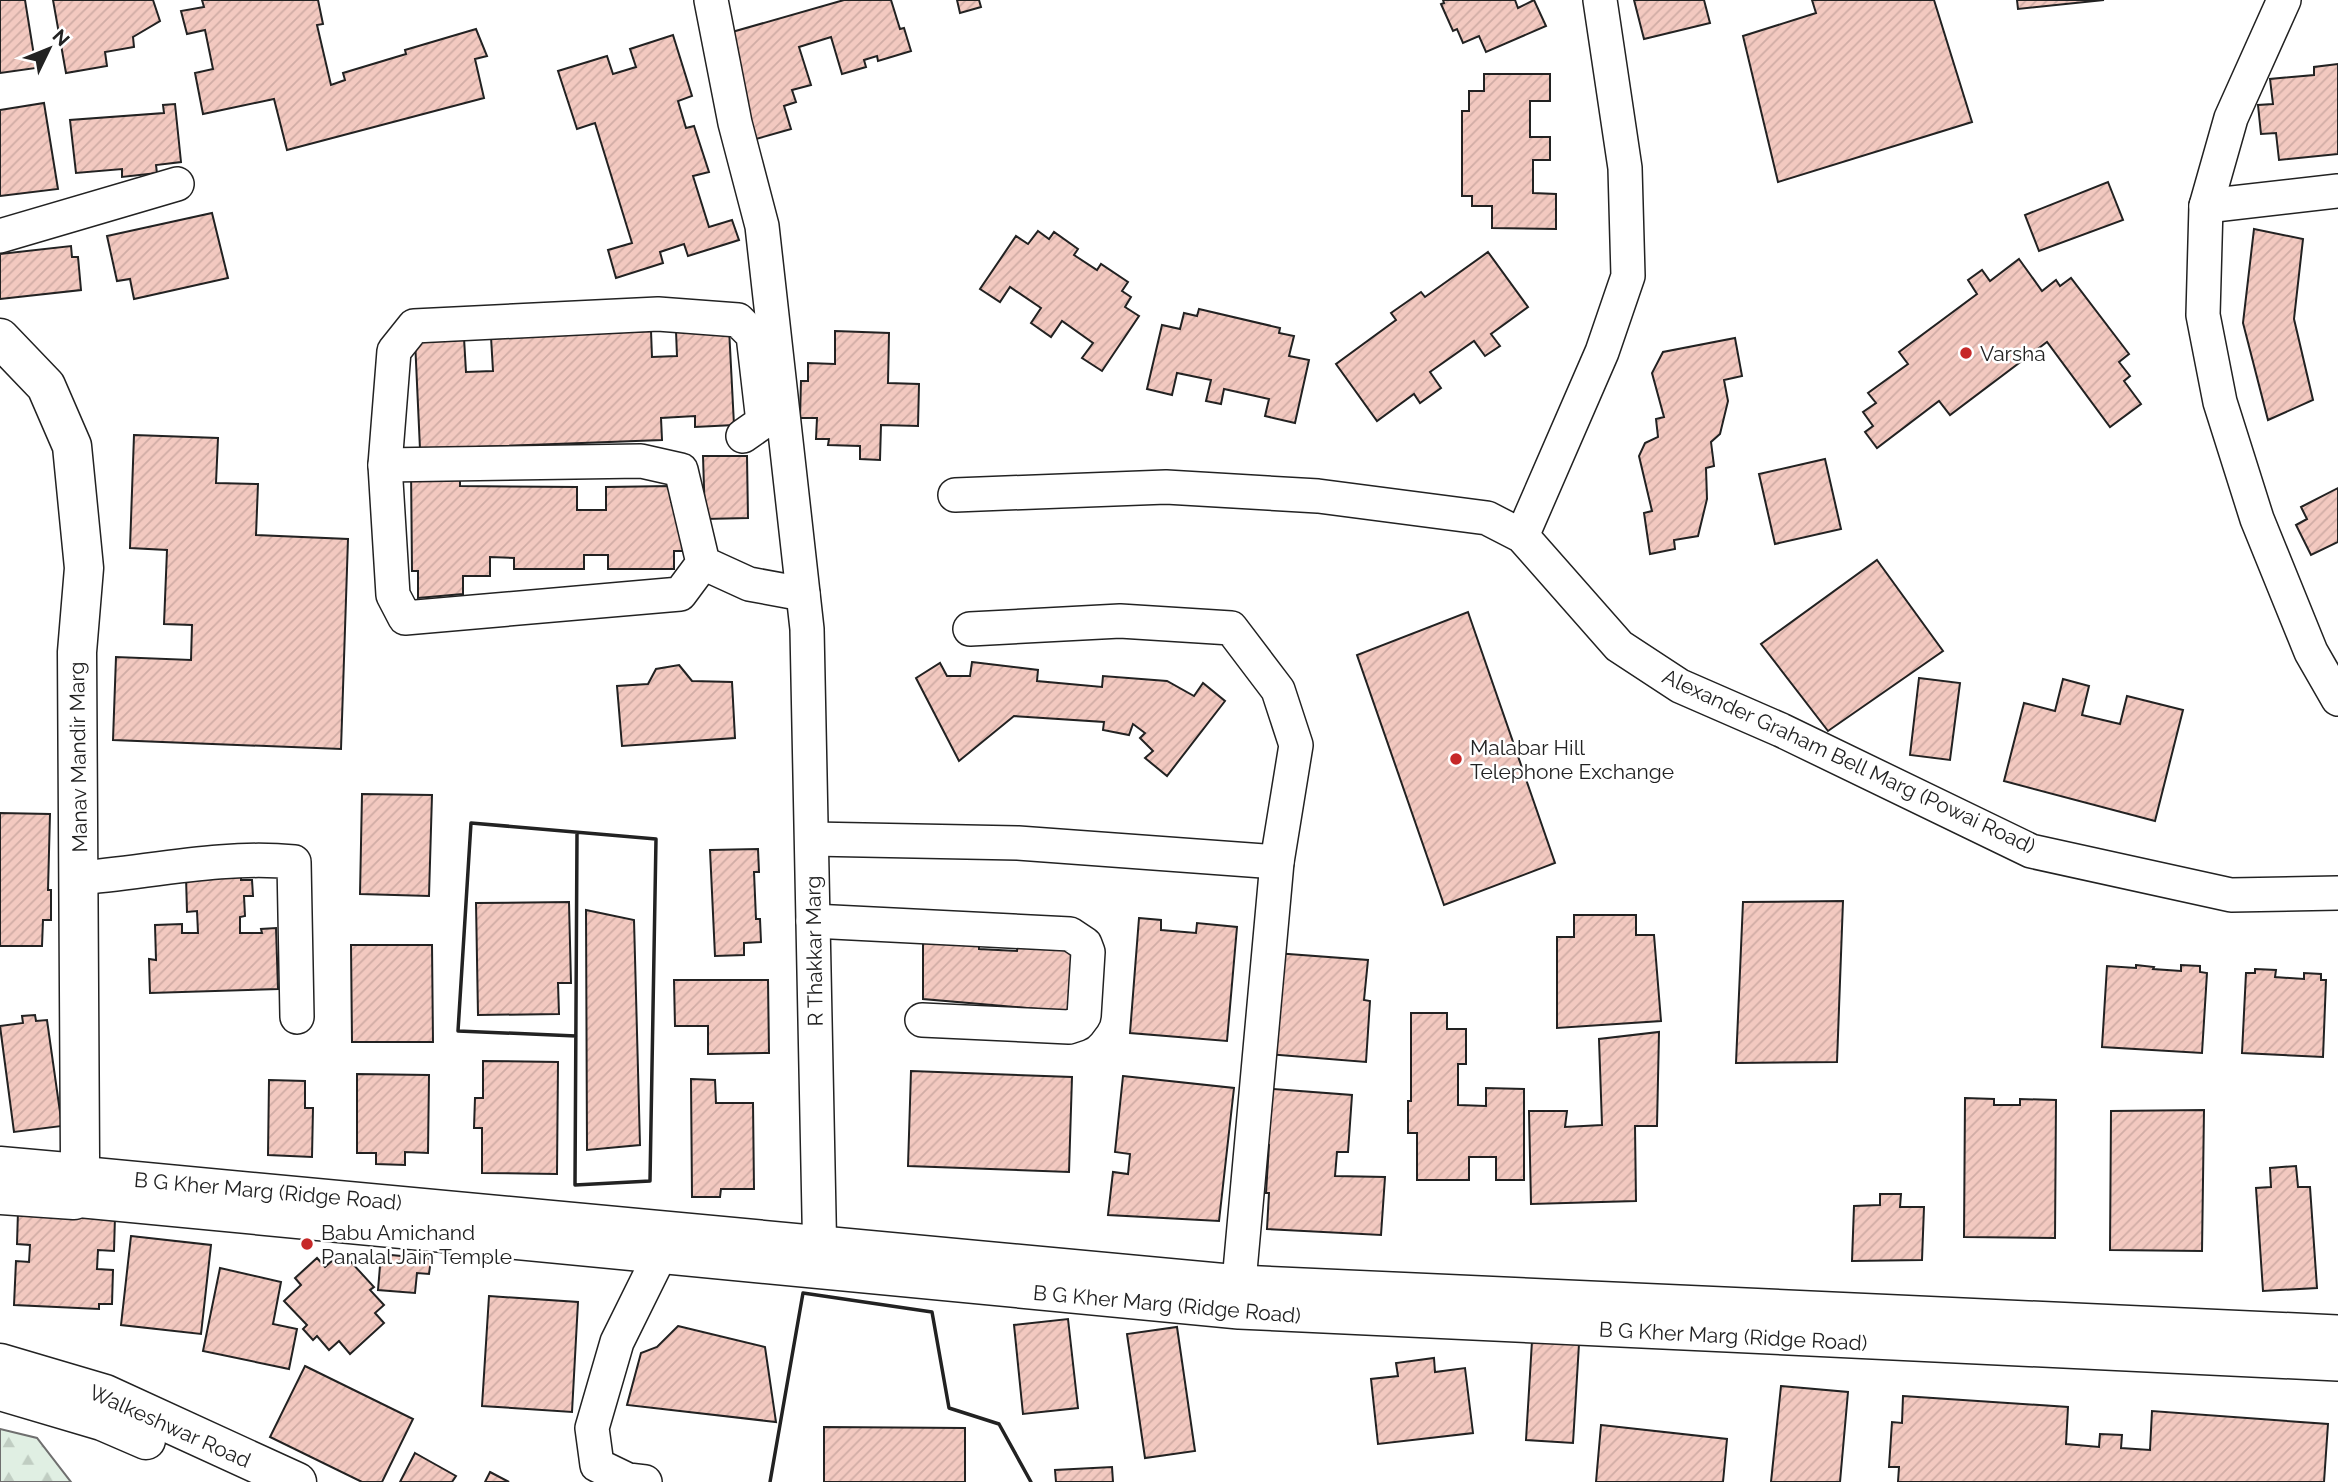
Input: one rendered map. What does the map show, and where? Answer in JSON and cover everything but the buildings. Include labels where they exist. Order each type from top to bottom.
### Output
[{"type":"main road","name":"Manav Mandir Marg","points":[[0,338],[46,386],[72,446],[84,568],[77,652],[80,1157],[76,1187]]},
{"type":"main road","name":"B G Kher Marg (Ridge Road)","points":[[0,1166],[76,1187]]},
{"type":"main road","name":"B G Kher Marg (Ridge Road)","points":[[0,1195],[76,1187]]},
{"type":"main road","name":"Walkeshwar Road","points":[[0,1363],[105,1394],[297,1482]]},
{"type":"main road","name":"Walkeshwar Road","points":[[0,1391],[102,1421],[244,1482]]},
{"type":"street","name":"R Thakkar Marg","points":[[711,0],[735,123],[762,226],[807,629],[821,1258]]},
{"type":"street","points":[[1522,536],[1602,352],[1628,276],[1625,168],[1600,0]]},
{"type":"street","points":[[2284,0],[2231,118],[2206,206],[2203,315],[2220,402],[2257,519],[2311,652],[2338,699]]},
{"type":"street","points":[[0,236],[177,184]]},
{"type":"street","points":[[2206,206],[2338,191]]},
{"type":"street","points":[[704,563],[680,594],[405,618],[393,595],[385,465],[394,351],[414,326],[658,314],[738,320],[753,335],[763,422],[743,436]]},
{"type":"street","points":[[385,465],[640,461],[681,471],[704,563]]},
{"type":"street","name":"Alexander Graham Bell Marg (Powai Road)","points":[[956,495],[1166,487],[1318,496],[1487,518],[1522,536],[1619,646],[1680,685],[1781,730],[2031,851],[2231,895],[2338,893]]},
{"type":"street","points":[[704,563],[748,584],[803,594]]},
{"type":"street","points":[[970,629],[1120,621],[1231,628],[1278,690],[1296,745],[1277,862],[1239,1297]]},
{"type":"street","points":[[812,839],[1018,844],[1277,862]]},
{"type":"street","points":[[79,878],[224,862],[294,862],[297,1017]]},
{"type":"street","points":[[813,933],[909,948]]},
{"type":"street","points":[[813,933],[1070,934],[1085,944],[1088,952],[1084,1016],[1078,1024],[1069,1027],[922,1020]]},
{"type":"street","points":[[0,1160],[0,1166]]},
{"type":"street","name":"B G Kher Marg (Ridge Road)","points":[[76,1187],[660,1257],[821,1258]]},
{"type":"street","name":"B G Kher Marg (Ridge Road)","points":[[76,1187],[1239,1297],[2338,1364]]},
{"type":"street","points":[[646,1482],[628,1480],[597,1465],[592,1428],[617,1342],[660,1257]]},
{"type":"street","name":"B G Kher Marg (Ridge Road)","points":[[1239,1297],[2338,1332]]},
{"type":"green space","points":[[0,1429],[37,1438],[71,1482],[0,1482]]},
{"type":"wall","points":[[576,1036],[458,1031],[471,823],[656,839],[650,1181],[575,1185],[577,834]]},
{"type":"wall","points":[[770,1482],[803,1293],[932,1312],[949,1408],[999,1424],[1031,1482]]},
{"type":"place","name":"Varsha","points":[[1966,353]]},
{"type":"place","name":"Malabar Hill Telephone Exchange","points":[[1456,759]]},
{"type":"place","name":"Babu Amichand Panalal Jain Temple","points":[[307,1244]]}]
